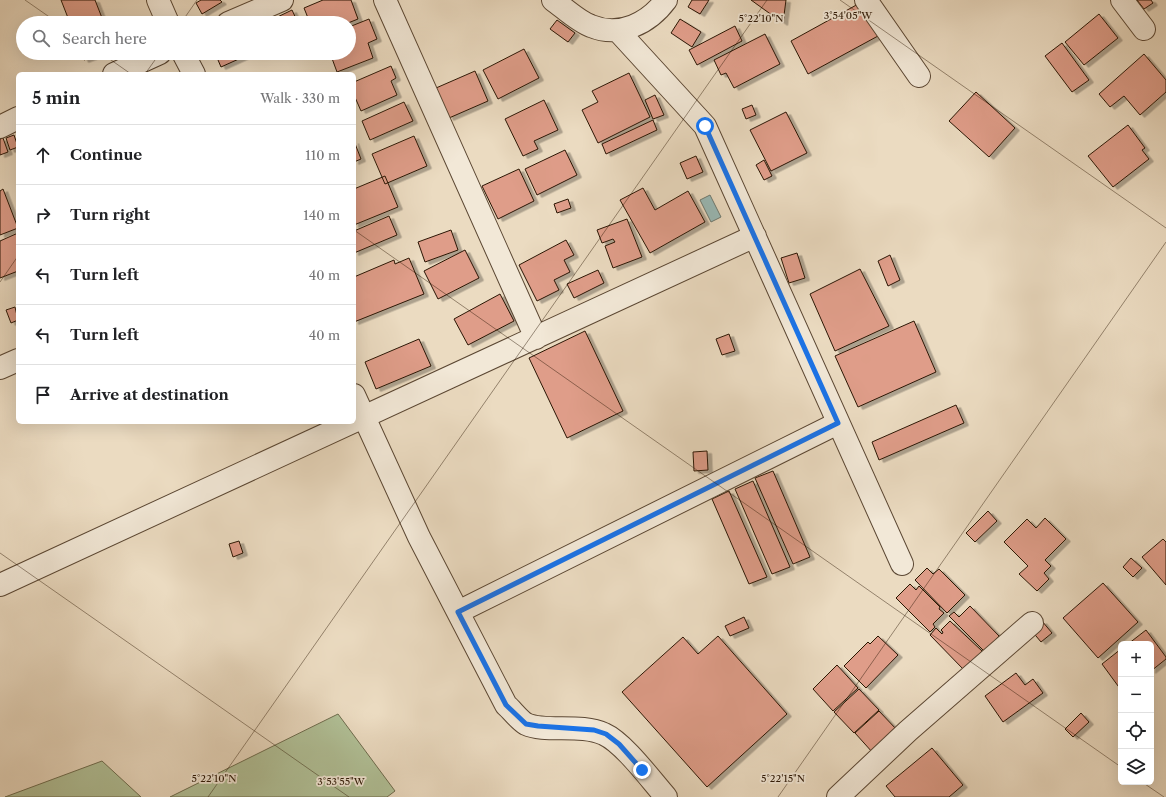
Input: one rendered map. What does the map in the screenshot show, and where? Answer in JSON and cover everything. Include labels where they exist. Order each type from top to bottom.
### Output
[{"type":"street","points":[[158,0],[165,16]]},
{"type":"street","points":[[244,16],[282,0]]},
{"type":"street","points":[[385,0],[536,338]]},
{"type":"street","points":[[553,0],[591,26],[618,31],[646,21],[666,0]]},
{"type":"street","points":[[866,0],[919,76]]},
{"type":"street","points":[[1122,0],[1144,29]]},
{"type":"street","points":[[618,31],[705,126],[902,564]]},
{"type":"street","points":[[118,72],[145,60]]},
{"type":"street","points":[[187,60],[193,72]]},
{"type":"street","points":[[0,126],[16,119]]},
{"type":"street","points":[[356,422],[755,236]]},
{"type":"street","points":[[0,368],[16,361]]},
{"type":"street","points":[[356,399],[419,537],[506,705],[526,724],[594,730],[606,734],[619,744],[666,797]]},
{"type":"street","points":[[458,612],[838,423]]},
{"type":"street","points":[[0,585],[352,424]]},
{"type":"street","points":[[838,797],[908,731],[1032,623]]},
{"type":"green space","points":[[338,714],[395,791],[387,797],[170,797]]},
{"type":"green space","points":[[102,761],[141,797],[5,797]]},
{"type":"water","points":[[710,195],[721,217],[711,222],[700,200]]},
{"type":"building","points":[[61,0],[95,0],[101,16],[67,16]]},
{"type":"building","points":[[201,0],[220,0],[222,2],[202,14],[196,3]]},
{"type":"building","points":[[323,0],[351,0],[358,19],[356,20],[356,16],[307,16],[304,8]]},
{"type":"building","points":[[692,0],[709,0],[700,14],[688,7]]},
{"type":"building","points":[[751,0],[786,0],[783,23]]},
{"type":"building","points":[[1137,0],[1151,0],[1153,3],[1144,9]]},
{"type":"building","points":[[860,3],[878,36],[808,74],[791,41]]},
{"type":"building","points":[[292,10],[295,16],[280,16]]},
{"type":"building","points":[[1099,14],[1118,38],[1084,65],[1065,42]]},
{"type":"building","points":[[369,19],[377,39],[368,43],[373,58],[337,72],[333,60],[356,60],[356,24]]},
{"type":"building","points":[[680,19],[701,32],[692,47],[671,33]]},
{"type":"building","points":[[557,20],[575,33],[568,42],[550,29]]},
{"type":"building","points":[[735,26],[742,41],[697,65],[689,50]]},
{"type":"building","points":[[765,34],[780,64],[734,88],[726,73],[721,75],[714,60]]},
{"type":"building","points":[[1062,43],[1089,80],[1072,92],[1045,56]]},
{"type":"building","points":[[524,49],[539,78],[498,99],[483,70]]},
{"type":"building","points":[[1144,54],[1166,80],[1166,92],[1140,115],[1124,96],[1110,107],[1099,94]]},
{"type":"building","points":[[218,60],[236,60],[221,67]]},
{"type":"building","points":[[391,66],[396,78],[391,81],[397,95],[361,111],[356,100],[356,81]]},
{"type":"building","points":[[475,71],[488,101],[449,118],[436,88]]},
{"type":"building","points":[[629,73],[650,117],[598,143],[582,110],[598,102],[592,91]]},
{"type":"building","points":[[976,92],[1015,128],[989,157],[949,121]]},
{"type":"building","points":[[655,95],[664,115],[653,119],[645,100]]},
{"type":"building","points":[[544,100],[558,130],[534,141],[538,149],[523,156],[505,119]]},
{"type":"building","points":[[404,102],[413,121],[370,140],[362,121]]},
{"type":"building","points":[[752,105],[756,115],[746,119],[742,109]]},
{"type":"building","points":[[786,112],[807,153],[771,171],[750,130]]},
{"type":"building","points":[[653,120],[657,130],[606,154],[602,144]]},
{"type":"building","points":[[1128,125],[1145,148],[1142,150],[1149,159],[1113,187],[1088,156]]},
{"type":"building","points":[[14,135],[16,148],[10,150],[6,138]]},
{"type":"building","points":[[414,136],[427,166],[385,184],[372,154]]},
{"type":"building","points":[[3,138],[8,152],[0,155],[0,139]]},
{"type":"building","points":[[356,146],[361,159],[356,161]]},
{"type":"building","points":[[565,150],[577,175],[537,195],[525,169]]},
{"type":"building","points":[[696,156],[703,172],[687,179],[680,163]]},
{"type":"building","points":[[764,160],[772,176],[764,180],[756,165]]},
{"type":"building","points":[[519,169],[534,201],[498,219],[482,186]]},
{"type":"building","points":[[385,176],[398,207],[356,224],[356,188]]},
{"type":"building","points":[[643,188],[655,210],[688,191],[705,222],[650,253],[620,200]]},
{"type":"building","points":[[3,189],[16,223],[16,229],[0,235],[0,191]]},
{"type":"building","points":[[568,199],[571,208],[557,213],[554,204]]},
{"type":"building","points":[[389,216],[397,235],[356,252],[356,230]]},
{"type":"building","points":[[627,219],[642,257],[613,268],[605,246],[615,242],[613,239],[602,243],[597,230]]},
{"type":"building","points":[[451,230],[458,250],[425,262],[418,242]]},
{"type":"building","points":[[16,234],[16,272],[0,278],[0,241]]},
{"type":"building","points":[[566,240],[574,255],[564,260],[570,272],[554,280],[559,290],[537,301],[519,265]]},
{"type":"building","points":[[465,250],[479,278],[438,299],[424,271]]},
{"type":"building","points":[[797,253],[805,278],[789,283],[781,258]]},
{"type":"building","points":[[890,255],[900,280],[888,286],[878,261]]},
{"type":"building","points":[[409,258],[424,294],[356,321],[356,276],[394,260],[395,264]]},
{"type":"building","points":[[860,269],[889,326],[835,351],[810,294]]},
{"type":"building","points":[[598,270],[604,283],[574,298],[567,284]]},
{"type":"building","points":[[500,294],[514,321],[468,345],[454,319]]},
{"type":"building","points":[[15,307],[16,321],[11,323],[6,310]]},
{"type":"building","points":[[914,321],[936,372],[858,407],[835,356]]},
{"type":"building","points":[[585,331],[623,411],[567,438],[529,358]]},
{"type":"building","points":[[729,334],[735,351],[722,355],[716,339]]},
{"type":"building","points":[[419,339],[431,366],[376,389],[365,362]]},
{"type":"building","points":[[956,405],[964,423],[879,460],[872,442]]},
{"type":"building","points":[[707,451],[708,470],[694,471],[693,452]]},
{"type":"building","points":[[773,471],[810,557],[793,564],[755,478]]},
{"type":"building","points":[[753,481],[790,567],[772,574],[735,489]]},
{"type":"building","points":[[729,491],[767,577],[749,584],[712,499]]},
{"type":"building","points":[[988,511],[997,521],[975,542],[966,533]]},
{"type":"building","points":[[1045,518],[1066,539],[1045,560],[1051,566],[1044,573],[1049,579],[1037,591],[1019,574],[1028,566],[1004,542],[1027,519],[1036,528]]},
{"type":"building","points":[[1163,539],[1166,542],[1166,585],[1142,557]]},
{"type":"building","points":[[239,541],[243,553],[233,557],[229,544]]},
{"type":"building","points":[[1131,558],[1142,568],[1133,577],[1123,567]]},
{"type":"building","points":[[927,568],[933,574],[939,569],[965,595],[947,613],[915,580]]},
{"type":"building","points":[[1103,583],[1138,622],[1098,658],[1063,618]]},
{"type":"building","points":[[910,584],[916,590],[919,586],[944,613],[933,624],[935,627],[930,632],[896,598]]},
{"type":"building","points":[[970,606],[999,636],[984,651],[949,616],[954,612],[959,617]]},
{"type":"building","points":[[744,617],[749,628],[730,636],[725,626]]},
{"type":"building","points":[[950,621],[982,651],[964,670],[930,635],[936,628],[942,634],[943,632],[941,630]]},
{"type":"building","points":[[1042,621],[1052,633],[1041,642],[1031,630]]},
{"type":"building","points":[[1146,630],[1166,657],[1166,659],[1154,669],[1154,641],[1132,641]]},
{"type":"building","points":[[718,636],[787,714],[707,787],[622,692],[683,637],[698,654]]},
{"type":"building","points":[[878,636],[898,655],[866,688],[844,666],[868,642],[870,644]]},
{"type":"building","points":[[1118,651],[1118,686],[1102,664]]},
{"type":"building","points":[[837,665],[858,688],[833,711],[813,689]]},
{"type":"building","points":[[1016,673],[1025,685],[1033,679],[1043,693],[1003,722],[985,696]]},
{"type":"building","points":[[859,689],[879,710],[854,733],[834,712]]},
{"type":"building","points":[[879,711],[897,730],[873,753],[855,733]]},
{"type":"building","points":[[1081,713],[1089,722],[1073,737],[1065,729]]},
{"type":"building","points":[[932,748],[963,785],[949,797],[895,797],[886,786]]},
{"type":"route","points":[[642,770],[619,744],[606,734],[580,728],[526,724],[506,705],[458,612],[838,423],[705,126]]}]
